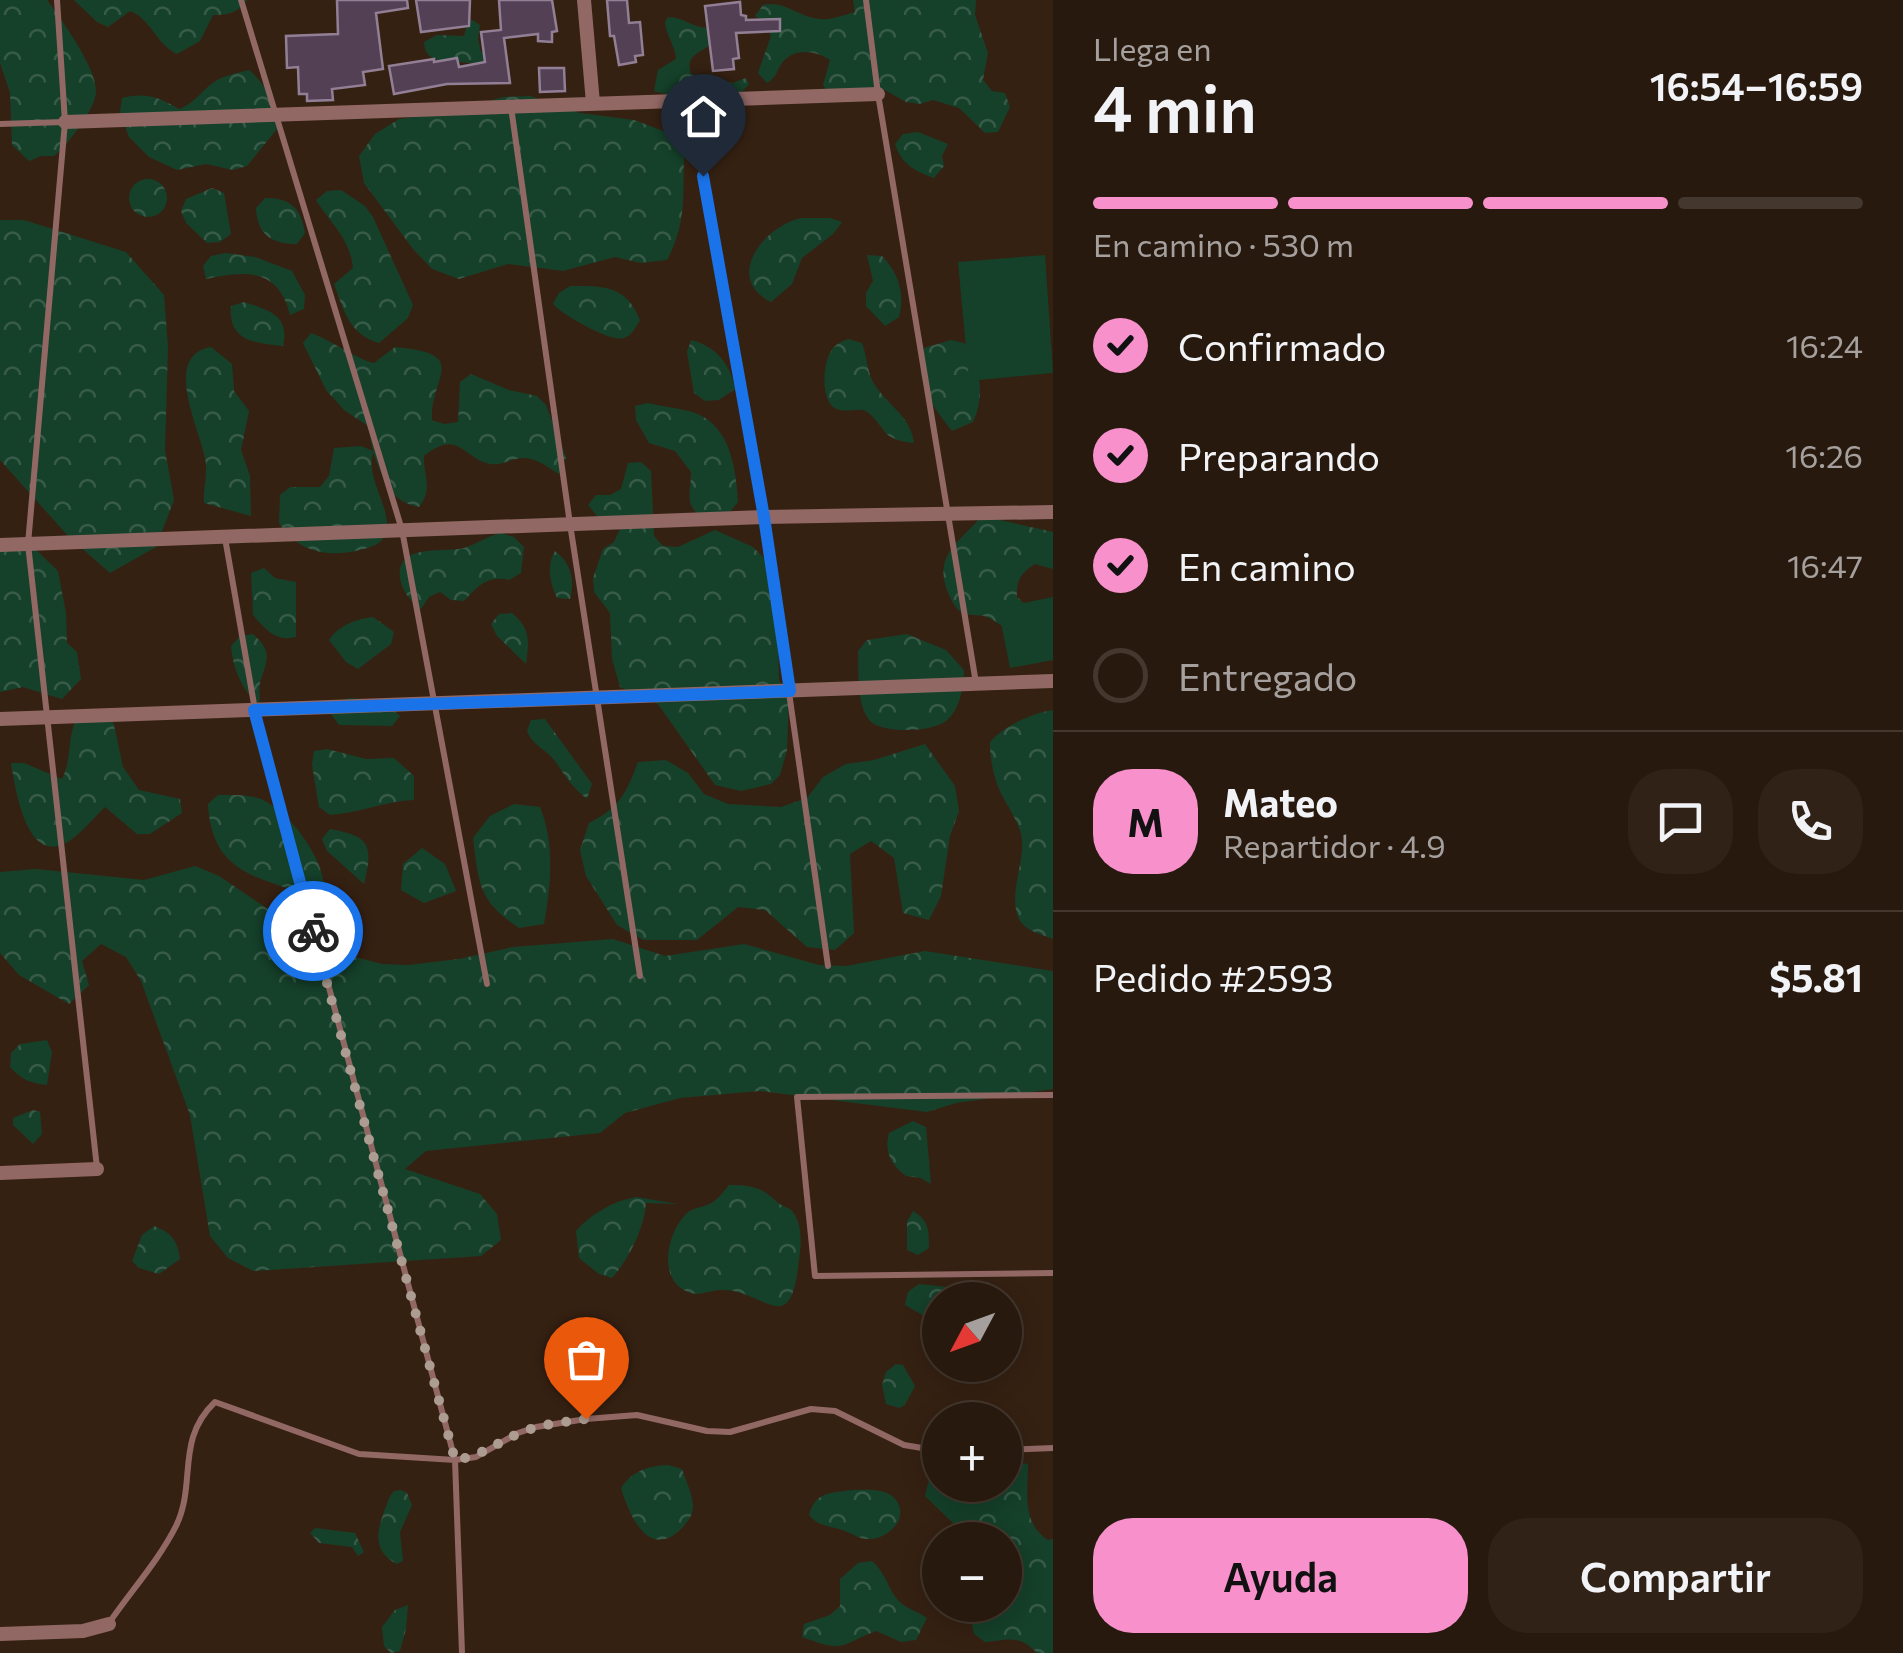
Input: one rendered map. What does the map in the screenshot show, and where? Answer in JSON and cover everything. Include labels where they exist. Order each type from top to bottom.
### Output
[{"type":"street","points":[[584,0],[593,103]]},
{"type":"street","points":[[66,122],[878,94]]},
{"type":"street","points":[[0,545],[764,517],[1053,512]]},
{"type":"street","points":[[0,719],[1053,682]]},
{"type":"street","points":[[0,1173],[98,1169]]},
{"type":"street","points":[[0,1634],[83,1631],[109,1624]]},
{"type":"lane","points":[[57,0],[66,122],[28,544],[98,1169]]},
{"type":"lane","points":[[241,0],[402,530],[486,984]]},
{"type":"lane","points":[[866,0],[878,94],[976,684]]},
{"type":"lane","points":[[690,100],[764,517],[828,966]]},
{"type":"lane","points":[[510,106],[640,976]]},
{"type":"lane","points":[[0,124],[66,122]]},
{"type":"lane","points":[[224,536],[254,710],[455,1460],[462,1653]]},
{"type":"lane","points":[[1053,1094],[796,1097],[815,1276],[1053,1273]]},
{"type":"lane","points":[[109,1624],[176,1526],[183,1504],[188,1448],[201,1415],[215,1402],[359,1454],[455,1460],[476,1457],[536,1427],[586,1419],[637,1415],[730,1432],[811,1409],[835,1411],[904,1445],[922,1448]]},
{"type":"lane","points":[[1022,1449],[1053,1448]]},
{"type":"green space","points":[[0,0],[47,0],[77,44],[94,80],[95,98],[87,116],[54,156],[29,161],[12,145],[10,93],[0,63]]},
{"type":"green space","points":[[74,0],[247,0],[232,12],[213,15],[200,41],[177,54],[130,11],[108,27]]},
{"type":"green space","points":[[853,0],[976,0],[975,15],[988,53],[983,80],[992,91],[1005,93],[1010,107],[998,132],[985,133],[959,108],[933,100],[920,104],[906,102],[883,89],[858,99],[831,97],[823,85],[830,60],[818,54],[799,53],[787,58],[767,83],[758,73],[771,36],[766,24],[755,16],[763,5],[778,5],[824,19],[855,12]]},
{"type":"green space","points":[[668,17],[708,28],[711,44],[692,59],[691,74],[733,83],[746,78],[749,84],[736,99],[673,96],[654,91],[658,70],[676,59],[665,22]]},
{"type":"green space","points":[[469,18],[480,25],[481,52],[493,57],[483,68],[431,57],[424,42],[437,35],[464,36]]},
{"type":"green space","points":[[249,70],[269,96],[277,129],[247,166],[233,170],[206,164],[177,170],[149,157],[129,137],[120,112],[122,98],[152,97],[179,109],[209,85]]},
{"type":"green space","points":[[530,96],[580,113],[634,120],[685,139],[682,215],[667,260],[641,263],[615,257],[563,271],[508,264],[459,279],[432,269],[413,249],[364,183],[359,156],[375,134],[399,119],[452,112],[503,97]]},
{"type":"green space","points":[[918,132],[948,144],[942,156],[944,166],[934,178],[910,166],[895,144],[903,134]]},
{"type":"green space","points":[[148,179],[161,185],[167,198],[161,211],[148,217],[135,211],[129,198],[135,185]]},
{"type":"green space","points":[[212,188],[224,193],[231,234],[220,242],[207,243],[186,223],[181,211],[186,199]]},
{"type":"green space","points":[[341,190],[365,206],[373,217],[413,305],[408,318],[379,343],[354,327],[334,284],[353,268],[351,257],[316,200],[327,191]]},
{"type":"green space","points":[[265,198],[288,202],[297,211],[305,233],[297,244],[273,240],[263,231],[256,208]]},
{"type":"green space","points":[[801,218],[842,222],[802,258],[792,284],[771,302],[757,292],[750,280],[754,254],[774,231]]},
{"type":"green space","points":[[0,220],[24,220],[126,252],[164,295],[168,347],[165,450],[174,500],[156,547],[110,573],[69,537],[0,460]]},
{"type":"green space","points":[[226,253],[255,257],[292,271],[305,295],[304,309],[290,315],[278,288],[258,276],[234,274],[206,279],[203,266],[211,256]]},
{"type":"green space","points":[[867,255],[882,256],[899,284],[899,317],[885,326],[866,306],[866,293],[873,281]]},
{"type":"green space","points":[[1045,255],[1053,373],[969,381],[958,262]]},
{"type":"green space","points":[[570,286],[593,286],[621,294],[640,320],[624,338],[587,327],[553,304],[559,293]]},
{"type":"green space","points":[[244,302],[281,321],[283,346],[253,341],[239,333],[231,318],[231,306]]},
{"type":"green space","points":[[311,333],[374,363],[395,347],[433,355],[442,370],[432,420],[444,424],[458,422],[460,382],[471,374],[509,390],[537,396],[546,405],[566,457],[559,474],[532,459],[490,464],[460,447],[445,445],[424,456],[427,488],[419,507],[394,494],[373,453],[373,474],[386,517],[383,539],[371,547],[336,553],[314,550],[295,541],[279,523],[280,495],[290,487],[320,487],[329,476],[334,448],[361,446],[373,451],[368,426],[344,410],[326,390],[303,343]]},
{"type":"green space","points":[[848,339],[862,343],[873,382],[903,417],[914,443],[891,437],[866,411],[838,409],[829,401],[824,377],[827,360],[834,347]]},
{"type":"green space","points":[[691,340],[715,352],[730,372],[735,389],[719,400],[705,401],[694,393],[687,352]]},
{"type":"green space","points":[[951,340],[964,343],[970,352],[980,392],[973,422],[952,431],[931,402],[921,372],[924,348]]},
{"type":"green space","points":[[211,347],[232,364],[234,391],[249,411],[241,450],[250,476],[251,516],[204,503],[206,464],[186,380],[188,365],[196,353]]},
{"type":"green space","points":[[648,403],[695,413],[717,428],[729,450],[736,476],[738,502],[729,513],[703,518],[693,508],[691,472],[675,451],[649,443],[636,420],[635,406]]},
{"type":"green space","points":[[641,462],[651,471],[654,536],[663,546],[678,547],[715,530],[753,547],[772,566],[779,680],[789,696],[787,750],[780,775],[771,784],[741,791],[715,785],[658,704],[620,687],[612,659],[610,613],[594,592],[593,578],[603,549],[614,542],[620,529],[610,519],[597,516],[588,505],[596,495],[610,495],[621,489],[628,463]]},
{"type":"green space","points":[[982,516],[1053,532],[1053,569],[1035,564],[1019,581],[1017,597],[1028,607],[1014,631],[987,617],[961,612],[951,600],[945,582],[943,571],[950,552]]},
{"type":"green space","points":[[501,533],[514,537],[524,547],[521,573],[509,580],[483,583],[464,601],[451,600],[440,592],[429,597],[421,609],[407,595],[400,577],[401,566],[413,554],[464,548]]},
{"type":"green space","points":[[0,543],[29,543],[58,571],[67,643],[77,652],[81,679],[62,699],[23,687],[0,692]]},
{"type":"green space","points":[[555,551],[570,572],[570,599],[557,598],[552,586],[550,568]]},
{"type":"green space","points":[[264,568],[275,578],[296,582],[296,637],[277,636],[253,615],[251,573]]},
{"type":"green space","points":[[1053,597],[1053,660],[1010,668],[998,608]]},
{"type":"green space","points":[[512,613],[523,624],[527,636],[526,664],[497,636],[491,624],[499,614]]},
{"type":"green space","points":[[373,617],[394,632],[391,644],[358,669],[346,662],[329,640],[348,624]]},
{"type":"green space","points":[[253,634],[266,654],[260,708],[240,680],[231,646],[240,636]]},
{"type":"green space","points":[[907,634],[946,650],[964,670],[962,690],[955,711],[939,725],[908,730],[885,728],[870,721],[862,706],[858,651],[867,640]]},
{"type":"green space","points":[[349,698],[377,702],[400,716],[392,726],[339,725],[331,714],[336,702]]},
{"type":"green space","points":[[1053,710],[1053,939],[1025,926],[1016,910],[1021,833],[997,783],[990,742],[1019,721]]},
{"type":"green space","points":[[108,711],[123,767],[139,790],[180,799],[182,813],[150,834],[137,834],[105,807],[64,844],[51,847],[40,842],[24,818],[11,763],[24,763],[62,779],[79,714]]},
{"type":"green space","points":[[545,719],[592,784],[587,799],[527,731],[531,720]]},
{"type":"green space","points":[[925,744],[955,786],[959,811],[950,836],[941,896],[929,920],[903,913],[894,858],[871,841],[850,854],[854,933],[835,950],[807,947],[765,910],[738,907],[697,940],[643,940],[617,925],[586,876],[580,850],[589,823],[621,799],[638,762],[666,760],[688,773],[704,794],[728,804],[781,807],[807,798],[823,777],[846,764]]},
{"type":"green space","points":[[327,749],[366,759],[394,758],[414,776],[414,800],[330,815],[319,807],[312,765],[314,751]]},
{"type":"green space","points":[[218,795],[258,798],[282,813],[314,854],[329,905],[249,874],[233,863],[212,830],[208,804]]},
{"type":"green space","points":[[514,804],[540,807],[550,850],[544,924],[519,928],[488,900],[477,868],[473,838],[490,816]]},
{"type":"green space","points":[[330,829],[353,835],[365,844],[368,860],[364,884],[327,851],[322,839]]},
{"type":"green space","points":[[422,848],[445,864],[456,891],[424,903],[401,890],[403,864]]},
{"type":"green space","points":[[195,866],[219,876],[328,950],[382,964],[408,965],[513,947],[613,939],[665,956],[744,944],[819,965],[846,966],[925,951],[1053,971],[1053,1089],[956,1103],[927,1112],[760,1091],[680,1098],[625,1113],[600,1133],[426,1151],[405,1169],[480,1194],[497,1214],[501,1240],[481,1256],[253,1271],[228,1258],[210,1236],[190,1115],[141,981],[126,957],[101,944],[82,961],[89,985],[69,1004],[19,975],[0,953],[0,872],[36,869],[144,880]]},
{"type":"green space","points":[[47,1040],[52,1052],[47,1085],[27,1080],[10,1067],[11,1053],[20,1044]]},
{"type":"green space","points":[[33,1110],[40,1112],[42,1134],[33,1144],[13,1125],[13,1118]]},
{"type":"green space","points":[[913,1121],[926,1127],[931,1184],[906,1176],[888,1152],[889,1133]]},
{"type":"green space","points":[[729,1185],[761,1190],[791,1210],[798,1221],[800,1248],[794,1290],[788,1302],[780,1306],[736,1291],[691,1293],[673,1279],[668,1258],[678,1224],[688,1212],[710,1204]]},
{"type":"green space","points":[[636,1197],[678,1204],[646,1203],[639,1233],[624,1262],[612,1278],[599,1274],[579,1258],[576,1231],[603,1209]]},
{"type":"green space","points":[[913,1211],[925,1222],[929,1236],[929,1248],[918,1255],[907,1250],[907,1222]]},
{"type":"green space","points":[[154,1226],[173,1238],[180,1259],[159,1274],[139,1268],[132,1261],[142,1235]]},
{"type":"green space","points":[[919,1284],[922,1315],[905,1305],[908,1292]]},
{"type":"green space","points":[[896,1364],[903,1365],[915,1386],[905,1405],[899,1408],[886,1404],[882,1385],[886,1372]]},
{"type":"green space","points":[[1022,1463],[1028,1464],[1027,1496],[1033,1525],[1048,1540],[1053,1539],[1053,1653],[1037,1653],[1025,1643],[1013,1640],[985,1642],[974,1634],[972,1622],[1022,1622],[1022,1522],[952,1522],[931,1502],[1022,1502]]},
{"type":"green space","points":[[668,1465],[682,1469],[693,1507],[682,1528],[660,1540],[642,1531],[621,1488],[641,1470]]},
{"type":"green space","points":[[401,1490],[407,1493],[412,1505],[400,1532],[403,1561],[397,1564],[382,1550],[378,1533],[390,1496]]},
{"type":"green space","points":[[852,1490],[892,1496],[900,1510],[891,1531],[865,1539],[821,1524],[809,1515],[819,1498]]},
{"type":"green space","points":[[315,1528],[355,1533],[364,1552],[358,1556],[352,1547],[319,1543],[310,1533]]},
{"type":"green space","points":[[872,1561],[900,1602],[922,1615],[925,1622],[916,1640],[901,1642],[876,1631],[834,1646],[802,1637],[804,1624],[830,1615],[840,1606],[840,1579],[858,1563]]},
{"type":"green space","points":[[408,1605],[400,1651],[391,1653],[384,1646],[382,1627],[395,1610]]},
{"type":"building","points":[[337,0],[407,0],[408,8],[376,13],[383,69],[363,72],[365,85],[332,89],[333,100],[307,101],[307,94],[299,94],[298,67],[287,68],[286,36],[338,34]]},
{"type":"building","points":[[416,0],[470,0],[469,26],[421,32]]},
{"type":"building","points":[[499,0],[552,0],[557,31],[552,32],[552,42],[538,41],[538,34],[504,38],[510,83],[447,84],[394,94],[389,66],[457,58],[459,67],[485,62],[481,32],[501,30]]},
{"type":"building","points":[[607,0],[627,0],[629,23],[640,22],[643,55],[635,56],[636,62],[619,65],[614,36],[610,36]]},
{"type":"building","points":[[740,2],[741,15],[746,20],[780,19],[780,31],[736,33],[739,58],[733,59],[734,69],[713,71],[705,6]]},
{"type":"building","points":[[539,68],[564,68],[565,91],[540,92]]},
{"type":"way so far","points":[[313,931],[455,1460],[476,1457],[536,1427],[586,1419]]},
{"type":"route","points":[[313,931],[254,710],[790,691],[764,517],[703,176]]}]
